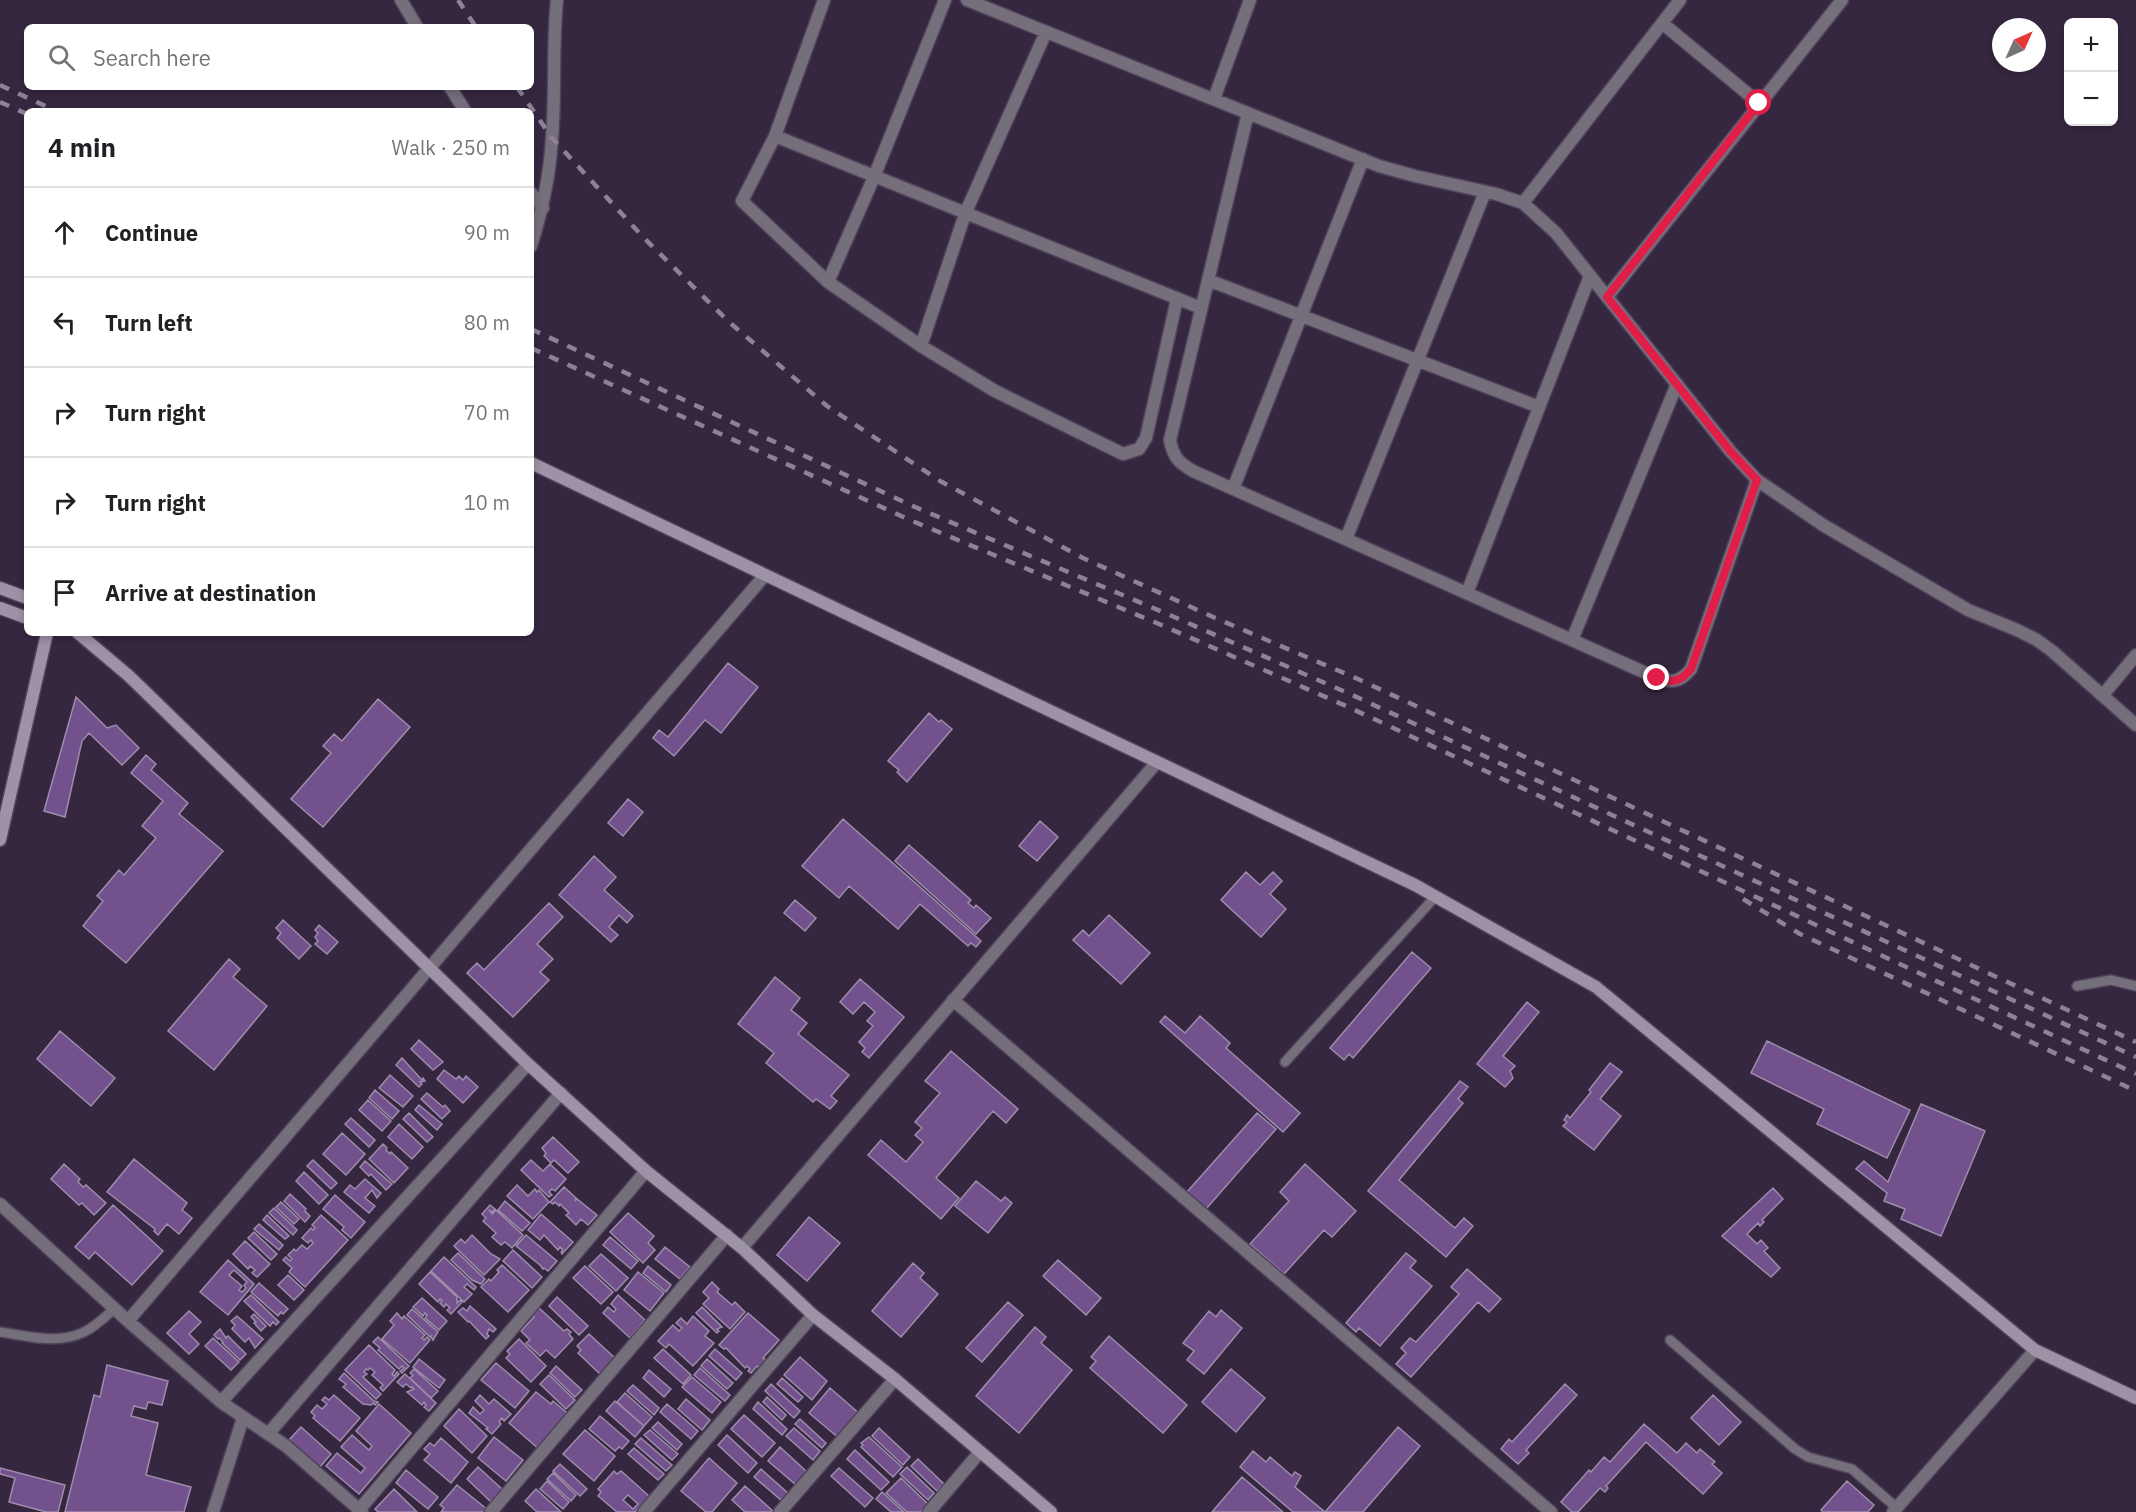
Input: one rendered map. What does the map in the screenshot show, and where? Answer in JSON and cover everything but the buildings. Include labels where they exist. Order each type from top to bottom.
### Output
[{"type":"main road","points":[[534,464],[1415,885],[1596,987],[2035,1350],[2136,1398]]},
{"type":"main road","points":[[0,588],[24,597]]},
{"type":"main road","points":[[0,608],[24,617]]},
{"type":"main road","points":[[0,840],[46,636]]},
{"type":"main road","points":[[81,636],[137,685],[528,1064],[646,1171],[727,1235],[813,1315],[895,1379],[1051,1512]]},
{"type":"street","points":[[401,0],[415,24]]},
{"type":"street","points":[[534,236],[543,208],[552,138],[554,28],[557,0]]},
{"type":"street","points":[[824,0],[775,136],[742,201],[828,282],[921,346],[995,391],[1123,454],[1139,449],[1146,438],[1177,299]]},
{"type":"street","points":[[828,282],[874,177],[945,0]]},
{"type":"street","points":[[968,0],[1363,159],[1415,176],[1523,203],[1556,233],[1731,452],[1757,480],[1822,525],[1968,610],[2037,640],[2136,725]]},
{"type":"street","points":[[1215,99],[1250,0]]},
{"type":"street","points":[[1523,203],[1680,0]]},
{"type":"street","points":[[1607,297],[1842,0]]},
{"type":"street","points":[[1662,23],[1759,103]]},
{"type":"street","points":[[921,346],[965,214],[1046,32]]},
{"type":"street","points":[[452,90],[463,108]]},
{"type":"street","points":[[1248,113],[1170,440],[1172,453],[1179,463],[1657,678],[1671,682],[1682,680],[1691,669],[1757,480]]},
{"type":"street","points":[[775,136],[1201,309]]},
{"type":"street","points":[[1233,489],[1363,159]]},
{"type":"street","points":[[1346,539],[1485,192]]},
{"type":"street","points":[[534,197],[543,208]]},
{"type":"street","points":[[1467,593],[1590,276]]},
{"type":"street","points":[[1208,280],[1539,407]]},
{"type":"street","points":[[1572,640],[1677,384]]},
{"type":"street","points":[[128,1321],[765,575]]},
{"type":"street","points":[[2103,695],[2136,655]]},
{"type":"street","points":[[742,1248],[1157,762]]},
{"type":"street","points":[[953,1000],[1551,1512]]},
{"type":"street","points":[[220,1402],[528,1064]]},
{"type":"street","points":[[269,1433],[561,1093]]},
{"type":"street","points":[[0,1204],[220,1402],[269,1433],[360,1511],[646,1171]]},
{"type":"street","points":[[491,1512],[727,1235]]},
{"type":"street","points":[[644,1512],[813,1315]]},
{"type":"street","points":[[1895,1510],[2035,1350]]},
{"type":"street","points":[[780,1512],[895,1379]]},
{"type":"street","points":[[213,1512],[243,1418]]},
{"type":"street","points":[[929,1512],[980,1452]]},
{"type":"lane","points":[[1285,1062],[1436,897]]},
{"type":"lane","points":[[2077,986],[2111,980],[2136,986]]},
{"type":"lane","points":[[0,1332],[53,1340],[69,1338],[86,1332],[114,1309]]},
{"type":"lane","points":[[1670,1340],[1796,1449],[1815,1459],[1852,1469],[1895,1510]]},
{"type":"railway","points":[[458,0],[474,24]]},
{"type":"railway","points":[[0,85],[50,108]]},
{"type":"railway","points":[[519,90],[531,108]]},
{"type":"railway","points":[[0,102],[24,113]]},
{"type":"railway","points":[[534,112],[552,138],[644,238],[729,322],[827,406],[940,481],[1083,558],[1358,679],[2136,1042]]},
{"type":"railway","points":[[534,330],[915,507],[1350,694],[2136,1057]]},
{"type":"railway","points":[[534,349],[910,520],[1159,624],[1346,706],[2136,1074]]},
{"type":"railway","points":[[1743,899],[1800,934],[2136,1091]]},
{"type":"route","points":[[1657,678],[1671,682],[1682,680],[1691,669],[1757,480],[1731,452],[1607,297],[1759,103]]}]
